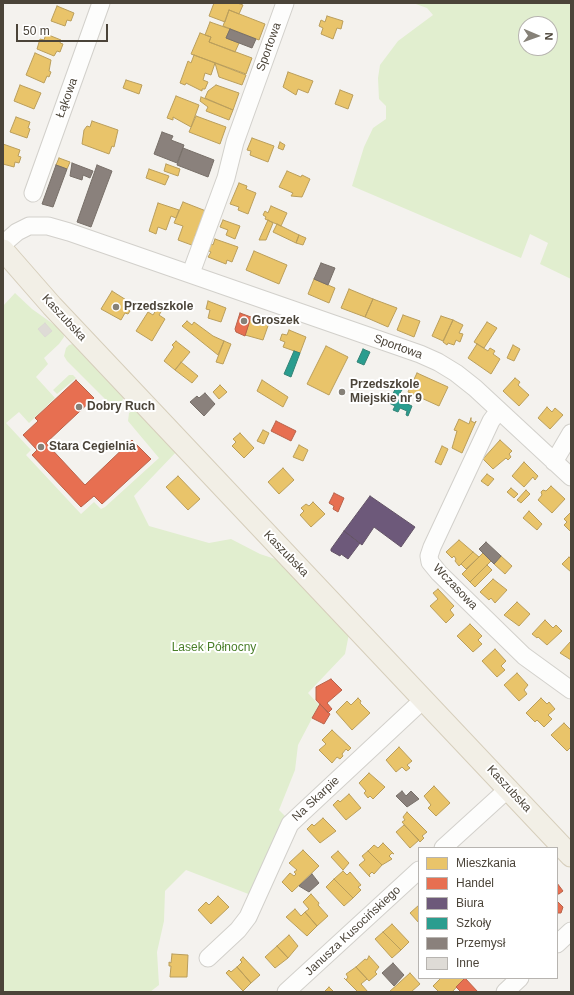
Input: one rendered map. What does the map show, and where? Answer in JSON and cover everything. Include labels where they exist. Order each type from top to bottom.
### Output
[{"type":"main road","name":"Kaszubska","points":[[3,250],[52,306],[509,788],[571,856]]},
{"type":"street","name":"Łąkowa","points":[[33,194],[102,3]]},
{"type":"street","name":"Sportowa","points":[[192,274],[224,185],[235,142],[285,3]]},
{"type":"street","name":"Sportowa","points":[[3,244],[17,232],[29,226],[48,226],[192,274],[438,362],[456,373],[499,410],[571,477]]},
{"type":"street","name":"Wczasowa","points":[[499,410],[491,421],[432,548],[429,556],[430,562],[438,573],[524,656],[571,690]]},
{"type":"street","points":[[554,462],[571,433]]},
{"type":"street","name":"Na Skarpie","points":[[208,958],[238,930],[248,917],[290,824],[424,699]]},
{"type":"street","points":[[444,847],[509,788]]},
{"type":"street","name":"Janusza Kusocińskiego","points":[[286,992],[418,871]]},
{"type":"street","points":[[558,943],[571,931]]},
{"type":"street","points":[[505,992],[519,979]]},
{"type":"green space","points":[[413,3],[571,3],[571,279],[540,264],[548,243],[530,234],[521,258],[352,186],[364,147],[373,128],[386,119],[386,106],[379,99],[378,78],[380,65],[398,41],[433,15],[427,8]]},
{"type":"green space","name":"Lasek Północny","points":[[15,293],[32,309],[63,331],[64,337],[59,344],[44,358],[48,364],[36,377],[55,398],[29,423],[19,412],[6,423],[31,450],[26,455],[81,514],[94,502],[101,509],[105,507],[159,458],[128,421],[129,413],[135,409],[178,450],[134,496],[149,526],[209,543],[231,539],[260,554],[275,559],[349,634],[345,654],[308,693],[319,705],[298,745],[295,770],[279,810],[287,818],[251,895],[186,870],[165,891],[164,921],[157,952],[159,985],[150,992],[3,992],[3,306]]},
{"type":"green space","points":[[76,343],[124,397],[121,403],[113,405],[109,403],[67,361],[64,356],[66,348],[69,345]]},
{"type":"green space","points":[[69,375],[73,375],[76,378],[57,394],[53,390]]},
{"type":"building: Mieszkania","points":[[214,3],[237,3],[243,5],[239,14],[229,10],[225,22],[209,16]]},
{"type":"building: Mieszkania","points":[[57,6],[74,13],[71,21],[67,20],[65,26],[51,21]]},
{"type":"building: Mieszkania","points":[[229,10],[265,24],[259,40],[223,26]]},
{"type":"building: Mieszkania","points":[[327,16],[343,21],[341,29],[337,28],[333,39],[321,34],[323,28],[319,26],[321,20],[325,22]]},
{"type":"building: Mieszkania","points":[[210,22],[230,29],[226,38],[239,43],[235,52],[209,42],[211,37],[205,35]]},
{"type":"building: Mieszkania","points":[[200,33],[211,37],[209,42],[252,58],[246,74],[191,54]]},
{"type":"building: Mieszkania","points":[[46,34],[61,40],[60,43],[63,44],[60,52],[57,51],[54,56],[37,49],[40,39],[44,40]]},
{"type":"building: Mieszkania","points":[[35,53],[51,60],[49,71],[51,72],[49,77],[47,76],[44,83],[26,75]]},
{"type":"building: Mieszkania","points":[[194,55],[215,63],[211,75],[205,73],[203,80],[208,82],[205,89],[202,89],[202,91],[186,83],[185,85],[180,83],[188,61],[191,63]]},
{"type":"building: Mieszkania","points":[[215,63],[246,75],[242,85],[219,77]]},
{"type":"building: Mieszkania","points":[[288,72],[313,81],[308,93],[298,89],[296,95],[283,87]]},
{"type":"building: Mieszkania","points":[[126,80],[142,85],[139,94],[123,88]]},
{"type":"building: Mieszkania","points":[[20,85],[41,93],[34,109],[14,101]]},
{"type":"building: Mieszkania","points":[[216,85],[239,93],[233,110],[205,98],[208,91]]},
{"type":"building: Mieszkania","points":[[340,90],[353,95],[348,109],[335,104]]},
{"type":"building: Mieszkania","points":[[176,96],[199,105],[191,127],[173,117],[173,120],[167,118]]},
{"type":"building: Mieszkania","points":[[201,97],[233,110],[229,120],[206,111],[208,107],[200,101]]},
{"type":"building: Mieszkania","points":[[196,116],[226,127],[220,144],[189,132]]},
{"type":"building: Mieszkania","points":[[16,117],[30,122],[28,128],[30,129],[27,138],[10,132]]},
{"type":"building: Mieszkania","points":[[92,121],[118,130],[114,147],[112,146],[109,154],[82,144],[84,130],[87,126],[90,127]]},
{"type":"building: Mieszkania","points":[[252,138],[274,146],[268,162],[250,155],[251,151],[247,150]]},
{"type":"building: Mieszkania","points":[[280,142],[285,145],[283,150],[278,148]]},
{"type":"building: Mieszkania","points":[[3,144],[20,150],[18,156],[21,157],[19,163],[15,162],[14,167],[3,164]]},
{"type":"building: Mieszkania","points":[[59,158],[70,162],[67,169],[56,165]]},
{"type":"building: Mieszkania","points":[[166,164],[180,169],[178,176],[164,171]]},
{"type":"building: Mieszkania","points":[[149,169],[169,176],[165,185],[146,178]]},
{"type":"building: Mieszkania","points":[[287,171],[310,179],[302,197],[291,196],[293,193],[279,187]]},
{"type":"building: Mieszkania","points":[[239,183],[247,186],[246,189],[256,193],[248,214],[238,210],[239,207],[230,204]]},
{"type":"building: Mieszkania","points":[[183,202],[206,211],[195,236],[197,237],[197,247],[178,240],[183,226],[174,223]]},
{"type":"building: Mieszkania","points":[[158,203],[179,210],[176,218],[171,216],[166,230],[158,227],[156,234],[149,231]]},
{"type":"building: Mieszkania","points":[[271,206],[287,213],[281,226],[265,219],[266,217],[263,215],[265,211],[268,213]]},
{"type":"building: Mieszkania","points":[[223,220],[240,226],[235,239],[226,235],[228,230],[220,227]]},
{"type":"building: Mieszkania","points":[[268,220],[273,223],[266,240],[259,240]]},
{"type":"building: Mieszkania","points":[[277,224],[299,235],[296,243],[273,232]]},
{"type":"building: Mieszkania","points":[[299,235],[306,238],[303,245],[296,243]]},
{"type":"building: Mieszkania","points":[[215,239],[238,247],[232,262],[227,260],[226,264],[208,257],[211,252],[207,250],[210,243],[213,245]]},
{"type":"building: Mieszkania","points":[[254,251],[287,265],[279,284],[246,270]]},
{"type":"building: Mieszkania","points":[[314,279],[335,288],[329,303],[308,294]]},
{"type":"building: Mieszkania","points":[[349,289],[373,299],[365,317],[341,308]]},
{"type":"building: Mieszkania","points":[[112,291],[131,303],[127,309],[130,311],[128,314],[125,313],[121,320],[101,309]]},
{"type":"building: Mieszkania","points":[[373,299],[397,308],[388,327],[365,317]]},
{"type":"building: Mieszkania","points":[[208,301],[226,308],[221,322],[208,318],[210,310],[206,309]]},
{"type":"building: Mieszkania","points":[[161,302],[166,304],[159,315],[165,319],[152,341],[136,331],[148,312],[153,315]]},
{"type":"building: Mieszkania","points":[[403,315],[420,321],[414,337],[397,330]]},
{"type":"building: Mieszkania","points":[[259,316],[264,318],[263,321],[269,323],[263,340],[245,335],[251,317],[258,319]]},
{"type":"building: Mieszkania","points":[[441,316],[453,320],[443,341],[432,336]]},
{"type":"building: Mieszkania","points":[[453,320],[463,325],[459,333],[463,334],[460,342],[456,340],[454,345],[448,343],[447,345],[443,342]]},
{"type":"building: Mieszkania","points":[[187,321],[192,325],[194,322],[213,336],[224,341],[218,355],[182,326]]},
{"type":"building: Mieszkania","points":[[487,322],[497,328],[484,348],[474,342]]},
{"type":"building: Mieszkania","points":[[289,330],[306,337],[300,353],[283,347],[285,342],[280,340],[282,334],[287,335]]},
{"type":"building: Mieszkania","points":[[176,341],[190,352],[175,370],[164,361],[174,347],[172,345]]},
{"type":"building: Mieszkania","points":[[224,341],[231,344],[223,364],[216,362]]},
{"type":"building: Mieszkania","points":[[477,344],[488,351],[490,348],[495,351],[493,354],[500,359],[491,374],[468,358]]},
{"type":"building: Mieszkania","points":[[513,345],[520,349],[514,361],[507,358]]},
{"type":"building: Mieszkania","points":[[326,346],[348,357],[329,395],[307,384]]},
{"type":"building: Mieszkania","points":[[181,362],[198,376],[192,383],[175,370]]},
{"type":"building: Mieszkania","points":[[417,373],[448,387],[439,406],[408,392]]},
{"type":"building: Mieszkania","points":[[515,378],[520,382],[518,385],[529,395],[519,406],[503,391]]},
{"type":"building: Mieszkania","points":[[262,380],[288,397],[283,407],[257,391]]},
{"type":"building: Mieszkania","points":[[220,385],[227,392],[219,399],[213,392]]},
{"type":"building: Mieszkania","points":[[547,407],[552,412],[555,408],[563,415],[550,429],[538,418]]},
{"type":"building: Mieszkania","points":[[471,418],[471,421],[475,423],[476,421],[462,453],[452,448],[457,431],[454,430],[459,419],[469,424]]},
{"type":"building: Mieszkania","points":[[263,430],[269,433],[264,444],[257,441]]},
{"type":"building: Mieszkania","points":[[240,433],[254,448],[244,458],[232,446],[236,442],[233,439]]},
{"type":"building: Mieszkania","points":[[500,440],[512,451],[509,454],[511,457],[508,460],[506,458],[493,469],[483,459]]},
{"type":"building: Mieszkania","points":[[299,445],[308,450],[303,461],[293,457]]},
{"type":"building: Mieszkania","points":[[442,446],[448,449],[441,465],[435,462]]},
{"type":"building: Mieszkania","points":[[524,462],[538,476],[535,480],[533,477],[524,487],[512,476]]},
{"type":"building: Mieszkania","points":[[283,468],[294,480],[279,494],[268,482]]},
{"type":"building: Mieszkania","points":[[487,474],[494,479],[488,486],[481,481]]},
{"type":"building: Mieszkania","points":[[178,476],[200,499],[188,510],[166,487]]},
{"type":"building: Mieszkania","points":[[551,486],[565,499],[552,513],[538,500],[542,495],[541,492],[543,490],[546,491]]},
{"type":"building: Mieszkania","points":[[511,488],[518,494],[514,498],[507,492]]},
{"type":"building: Mieszkania","points":[[526,490],[530,494],[521,503],[517,500]]},
{"type":"building: Mieszkania","points":[[313,502],[325,514],[311,527],[300,515],[304,511],[301,508],[306,504],[309,506]]},
{"type":"building: Mieszkania","points":[[529,511],[542,524],[537,530],[523,518]]},
{"type":"building: Mieszkania","points":[[571,512],[571,532],[564,525],[567,522],[564,519]]},
{"type":"building: Mieszkania","points":[[459,540],[473,552],[459,566],[455,561],[456,559],[454,556],[452,558],[446,552]]},
{"type":"building: Mieszkania","points":[[473,552],[479,557],[466,569],[461,564]]},
{"type":"building: Mieszkania","points":[[483,553],[491,561],[470,582],[462,574]]},
{"type":"building: Mieszkania","points":[[501,556],[512,566],[505,574],[494,564]]},
{"type":"building: Mieszkania","points":[[569,557],[571,559],[571,572],[562,564]]},
{"type":"building: Mieszkania","points":[[487,565],[492,570],[475,587],[470,582]]},
{"type":"building: Mieszkania","points":[[493,579],[507,590],[495,603],[491,598],[489,600],[480,592]]},
{"type":"building: Mieszkania","points":[[438,589],[454,606],[450,610],[454,615],[446,623],[430,606],[438,599],[433,593]]},
{"type":"building: Mieszkania","points":[[517,602],[530,614],[519,626],[504,615]]},
{"type":"building: Mieszkania","points":[[545,620],[553,628],[556,625],[562,631],[547,645],[532,634]]},
{"type":"building: Mieszkania","points":[[470,624],[482,636],[478,640],[482,644],[473,652],[457,636]]},
{"type":"building: Mieszkania","points":[[571,641],[571,660],[560,653]]},
{"type":"building: Mieszkania","points":[[495,649],[506,661],[501,666],[505,670],[497,677],[482,661]]},
{"type":"building: Mieszkania","points":[[517,673],[528,685],[524,690],[527,694],[519,701],[504,685]]},
{"type":"building: Mieszkania","points":[[358,698],[361,701],[360,703],[370,713],[352,730],[336,712],[347,701],[351,705]]},
{"type":"building: Mieszkania","points":[[541,698],[547,704],[549,702],[555,709],[548,715],[552,719],[544,727],[537,720],[535,722],[526,713]]},
{"type":"building: Mieszkania","points":[[564,723],[571,730],[571,747],[567,751],[551,735]]},
{"type":"building: Mieszkania","points":[[332,730],[351,748],[348,751],[346,749],[340,759],[337,757],[332,763],[319,750],[326,744],[322,740]]},
{"type":"building: Mieszkania","points":[[399,747],[412,761],[407,765],[410,768],[406,771],[402,767],[396,772],[386,760]]},
{"type":"building: Mieszkania","points":[[369,773],[385,787],[373,799],[370,796],[368,798],[364,793],[366,791],[359,783]]},
{"type":"building: Mieszkania","points":[[434,786],[450,803],[436,816],[428,808],[431,805],[424,796]]},
{"type":"building: Mieszkania","points":[[349,794],[361,808],[346,820],[333,805],[338,800],[340,802]]},
{"type":"building: Mieszkania","points":[[407,812],[427,832],[422,836],[424,838],[420,842],[402,822],[405,820],[403,817]]},
{"type":"building: Mieszkania","points":[[323,818],[336,831],[320,843],[307,829],[312,824],[314,826]]},
{"type":"building: Mieszkania","points":[[404,825],[419,840],[410,848],[396,832]]},
{"type":"building: Mieszkania","points":[[383,843],[394,854],[392,853],[389,856],[392,859],[382,865],[368,851],[374,845],[378,848]]},
{"type":"building: Mieszkania","points":[[303,850],[319,866],[292,892],[282,882],[290,873],[294,876],[296,874],[294,872],[297,870],[289,863]]},
{"type":"building: Mieszkania","points":[[338,851],[349,863],[343,870],[331,857]]},
{"type":"building: Mieszkania","points":[[368,851],[382,865],[374,874],[372,872],[369,875],[370,877],[359,865],[365,860],[362,856]]},
{"type":"building: Mieszkania","points":[[343,871],[347,875],[350,872],[361,885],[358,887],[361,890],[353,898],[334,879]]},
{"type":"building: Mieszkania","points":[[334,879],[353,898],[344,906],[326,887]]},
{"type":"building: Mieszkania","points":[[311,894],[328,916],[317,926],[305,912],[309,909],[303,902]]},
{"type":"building: Mieszkania","points":[[218,896],[229,907],[211,924],[198,910],[206,902],[209,905]]},
{"type":"building: Mieszkania","points":[[418,906],[418,922],[410,913]]},
{"type":"building: Mieszkania","points":[[295,909],[301,916],[305,912],[317,926],[307,936],[286,917]]},
{"type":"building: Mieszkania","points":[[392,924],[409,942],[401,950],[383,932]]},
{"type":"building: Mieszkania","points":[[383,932],[401,950],[392,958],[375,939]]},
{"type":"building: Mieszkania","points":[[289,935],[298,946],[288,958],[277,946]]},
{"type":"building: Mieszkania","points":[[277,946],[288,958],[275,968],[265,957]]},
{"type":"building: Mieszkania","points":[[172,954],[188,955],[187,977],[170,977],[171,966],[169,966],[169,962],[171,963]]},
{"type":"building: Mieszkania","points":[[369,956],[379,967],[375,972],[377,974],[369,981],[356,967],[365,959],[367,960]]},
{"type":"building: Mieszkania","points":[[243,957],[260,975],[251,983],[237,967],[242,962],[240,960]]},
{"type":"building: Mieszkania","points":[[237,967],[251,983],[243,991],[226,973],[229,970],[231,972]]},
{"type":"building: Mieszkania","points":[[356,967],[367,979],[361,984],[368,992],[358,992],[346,980],[348,977],[346,974]]},
{"type":"building: Mieszkania","points":[[410,973],[420,984],[411,992],[389,992]]},
{"type":"building: Mieszkania","points":[[440,979],[464,979],[452,992],[439,992],[433,986]]},
{"type":"building: Mieszkania","points":[[329,987],[334,992],[324,992]]},
{"type":"building: Handel","points":[[240,313],[251,317],[245,336],[236,332],[235,329]]},
{"type":"building: Handel","name":"Stara Cegielnia","points":[[76,380],[94,398],[46,443],[85,485],[132,440],[151,459],[102,504],[94,496],[81,507],[32,455],[37,450],[23,435],[38,421],[35,418]]},
{"type":"building: Handel","points":[[276,421],[296,431],[291,441],[271,431]]},
{"type":"building: Handel","points":[[334,493],[344,498],[338,512],[333,509],[334,506],[329,503]]},
{"type":"building: Handel","points":[[331,679],[342,690],[327,703],[332,709],[328,713],[316,700],[316,687]]},
{"type":"building: Handel","points":[[320,704],[330,714],[324,724],[312,718]]},
{"type":"building: Handel","points":[[558,884],[563,891],[558,894]]},
{"type":"building: Handel","points":[[558,902],[563,907],[561,913],[558,913]]},
{"type":"building: Handel","points":[[464,979],[466,979],[478,992],[461,992],[456,987]]},
{"type":"building: Biura","points":[[370,496],[415,527],[401,547],[374,527],[362,545],[344,531]]},
{"type":"building: Biura","points":[[344,531],[360,543],[348,559],[341,554],[340,556],[331,551]]},
{"type":"building: Szkoły","points":[[363,349],[370,352],[364,365],[357,362]]},
{"type":"building: Szkoły","points":[[294,351],[300,353],[291,377],[284,374]]},
{"type":"building: Szkoły","points":[[396,387],[402,390],[396,399],[412,406],[408,416],[406,415],[407,411],[400,408],[398,412],[393,410],[395,406],[389,403]]},
{"type":"building: Przemysł","points":[[230,29],[256,39],[252,48],[226,38]]},
{"type":"building: Przemysł","points":[[162,132],[173,136],[171,140],[184,145],[177,163],[154,154]]},
{"type":"building: Przemysł","points":[[183,148],[214,160],[208,177],[177,165]]},
{"type":"building: Przemysł","points":[[72,163],[93,171],[90,178],[83,175],[82,180],[70,176]]},
{"type":"building: Przemysł","points":[[56,165],[67,169],[53,207],[42,204]]},
{"type":"building: Przemysł","points":[[97,165],[112,171],[91,227],[77,222]]},
{"type":"building: Przemysł","points":[[321,263],[335,268],[328,285],[314,279]]},
{"type":"building: Przemysł","points":[[205,393],[215,404],[204,416],[190,402],[197,396],[199,398]]},
{"type":"building: Przemysł","points":[[486,542],[501,556],[494,564],[479,549]]},
{"type":"building: Przemysł","points":[[402,791],[406,796],[411,791],[419,799],[407,807],[396,796]]},
{"type":"building: Przemysł","points":[[312,874],[319,883],[309,892],[299,886]]},
{"type":"building: Przemysł","points":[[393,963],[404,975],[394,986],[382,973]]},
{"type":"building: Inne","points":[[45,323],[52,331],[45,337],[38,329]]},
{"type":"place","name":"Przedszkole","points":[[116,307]]},
{"type":"place","name":"Groszek","points":[[244,321]]},
{"type":"place","name":"Przedszkole Miejskie nr 9","points":[[342,392]]},
{"type":"place","name":"Dobry Ruch","points":[[79,407]]},
{"type":"place","name":"Stara Cegielnia","points":[[41,447]]}]
